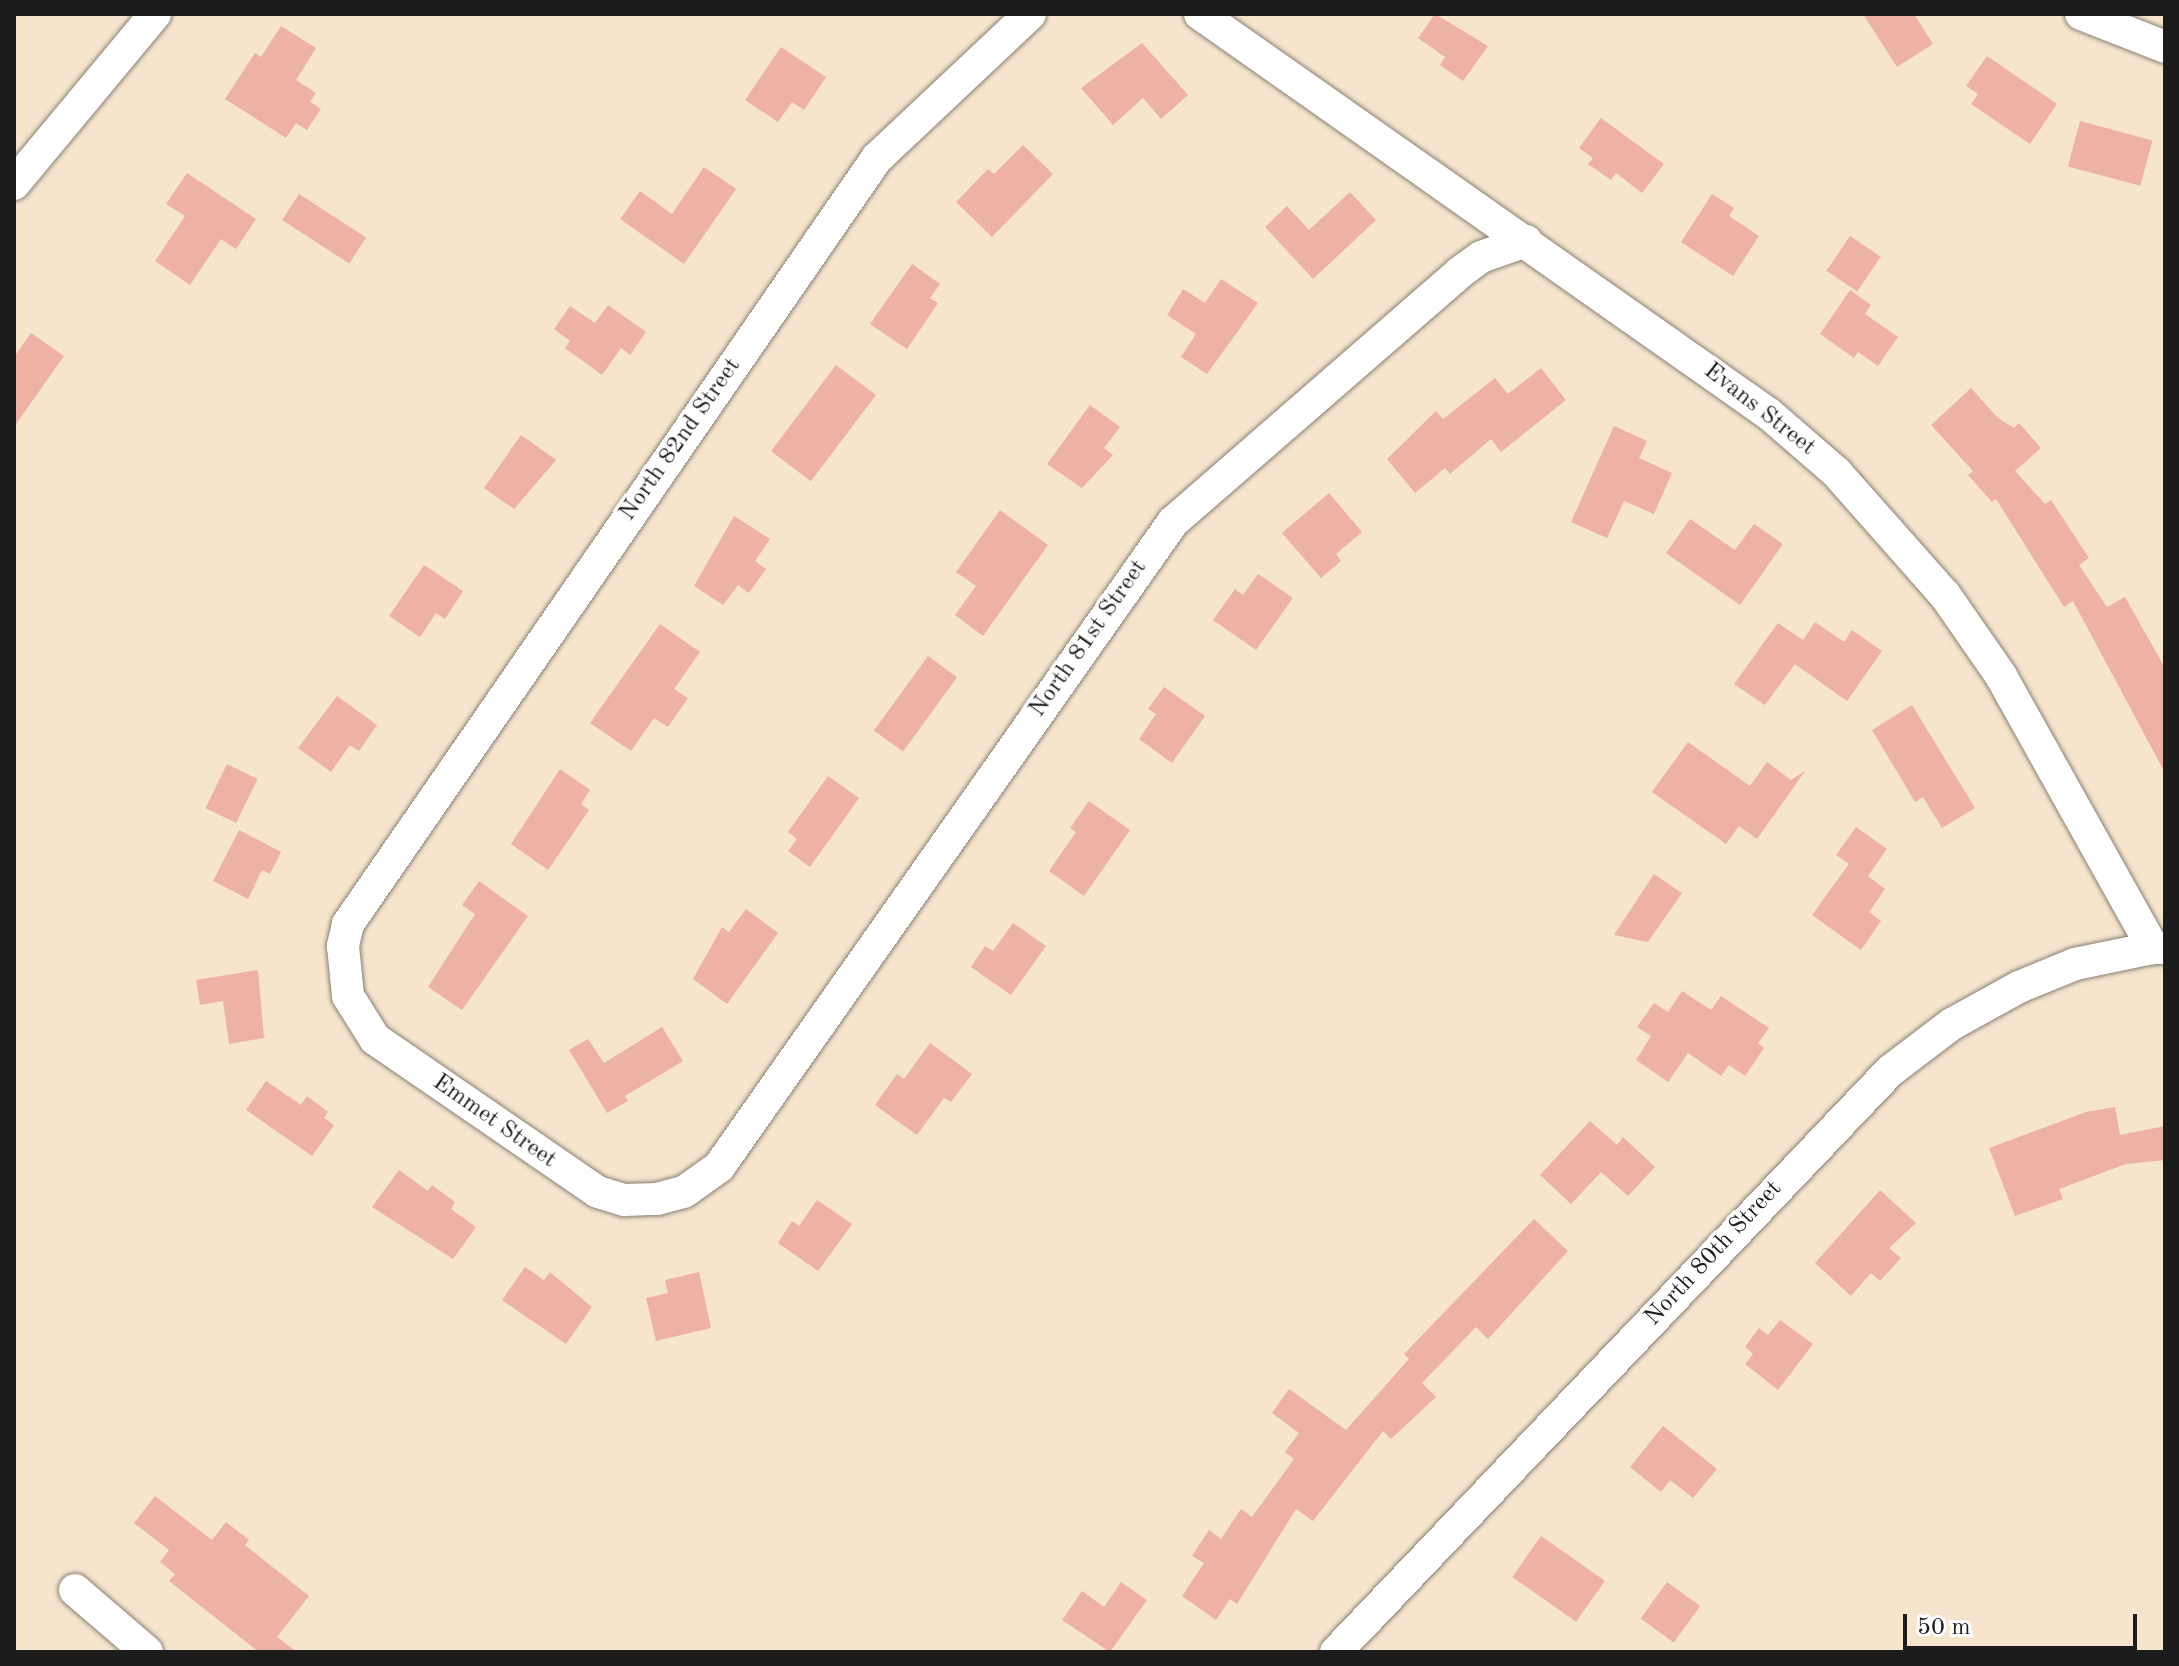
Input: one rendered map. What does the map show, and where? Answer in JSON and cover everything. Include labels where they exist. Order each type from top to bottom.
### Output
[{"type":"street","points":[[14,184],[155,14]]},
{"type":"street","name":"North 82nd Street","points":[[364,895],[877,158],[1030,14]]},
{"type":"street","name":"Evans Street","points":[[1200,14],[1769,414],[1836,472],[1894,532],[2001,676],[2159,948]]},
{"type":"street","points":[[2081,14],[2165,47]]},
{"type":"street","name":"North 81st Street","points":[[747,1130],[1173,522],[1459,273],[1481,257],[1526,241]]},
{"type":"street","name":"Emmet Street","points":[[364,895],[343,946],[348,996],[360,1022],[375,1039],[573,1177],[625,1200],[666,1197],[703,1181],[747,1130]]},
{"type":"street","name":"North 80th Street","points":[[1336,1652],[1890,1071],[1952,1024],[2019,987],[2075,964],[2159,948]]},
{"type":"street","points":[[75,1590],[147,1652]]},
{"type":"building","points":[[1435,14],[1488,46],[1463,81],[1440,65],[1445,57],[1418,38]]},
{"type":"building","points":[[1863,14],[1914,14],[1933,44],[1897,67]]},
{"type":"building","points":[[281,26],[316,48],[296,80],[316,93],[310,102],[321,109],[307,130],[296,123],[286,138],[225,99],[255,53],[261,57]]},
{"type":"building","points":[[1142,43],[1188,95],[1161,119],[1143,98],[1113,125],[1081,88]]},
{"type":"building","points":[[781,47],[826,77],[804,110],[792,102],[778,122],[745,100]]},
{"type":"building","points":[[1987,56],[2057,104],[2030,144],[1971,104],[1978,94],[1966,86]]},
{"type":"building","points":[[1601,118],[1664,164],[1642,193],[1616,173],[1611,180],[1588,164],[1593,158],[1579,148]]},
{"type":"building","points":[[2080,121],[2152,140],[2140,186],[2068,166]]},
{"type":"building","points":[[1023,145],[1053,174],[992,237],[956,202],[988,169],[994,174]]},
{"type":"building","points":[[704,167],[736,189],[684,264],[620,219],[640,191],[672,214]]},
{"type":"building","points":[[187,173],[256,219],[236,249],[221,239],[190,285],[155,261],[185,216],[166,204]]},
{"type":"building","points":[[1350,192],[1376,220],[1313,279],[1265,227],[1287,206],[1309,230]]},
{"type":"building","points":[[299,194],[366,238],[349,264],[282,220]]},
{"type":"building","points":[[1712,194],[1734,208],[1729,216],[1759,236],[1733,276],[1681,242]]},
{"type":"building","points":[[1850,236],[1881,257],[1857,292],[1827,271]]},
{"type":"building","points":[[912,264],[940,284],[930,298],[938,303],[907,349],[870,324]]},
{"type":"building","points":[[1221,279],[1258,303],[1207,374],[1181,357],[1196,334],[1167,315],[1183,289],[1205,303]]},
{"type":"building","points":[[1850,290],[1871,305],[1865,314],[1898,337],[1878,366],[1858,352],[1854,358],[1820,334]]},
{"type":"building","points":[[608,305],[646,332],[630,355],[621,348],[602,375],[565,348],[570,341],[554,329],[570,306],[595,323]]},
{"type":"building","points":[[31,333],[64,356],[14,427],[14,357]]},
{"type":"building","points":[[836,365],[876,395],[811,481],[771,451]]},
{"type":"building","points":[[1541,368],[1566,400],[1501,452],[1491,439],[1450,474],[1445,468],[1415,493],[1387,459],[1436,411],[1443,419],[1495,378],[1508,394]]},
{"type":"building","points":[[1971,388],[1998,418],[2014,428],[2019,423],[2041,448],[2015,471],[2045,504],[2051,500],[2089,558],[2079,565],[2107,607],[2125,597],[2165,668],[2165,773],[2073,601],[2064,607],[1996,499],[1992,502],[1968,475],[1973,471],[1931,425]]},
{"type":"building","points":[[1090,405],[1120,427],[1104,448],[1113,455],[1082,488],[1047,464]]},
{"type":"building","points":[[1614,426],[1647,441],[1639,458],[1672,473],[1654,514],[1624,501],[1607,538],[1571,522]]},
{"type":"building","points":[[521,435],[556,460],[514,509],[484,488]]},
{"type":"building","points":[[1329,493],[1362,532],[1336,554],[1341,561],[1321,578],[1282,533]]},
{"type":"building","points":[[1000,510],[1048,545],[983,636],[955,615],[976,586],[956,572]]},
{"type":"building","points":[[734,516],[770,539],[755,561],[766,569],[749,593],[738,585],[723,605],[694,586]]},
{"type":"building","points":[[1690,519],[1735,550],[1754,524],[1783,544],[1740,605],[1666,553]]},
{"type":"building","points":[[424,565],[463,591],[445,619],[436,613],[420,637],[389,616]]},
{"type":"building","points":[[1258,574],[1293,598],[1256,650],[1213,620],[1235,589],[1243,595]]},
{"type":"building","points":[[1815,622],[1844,642],[1852,630],[1882,651],[1847,701],[1795,664],[1765,705],[1734,684],[1778,623],[1803,640]]},
{"type":"building","points":[[660,624],[700,652],[674,689],[688,698],[668,727],[654,718],[631,751],[590,723]]},
{"type":"building","points":[[928,656],[957,677],[903,752],[874,730]]},
{"type":"building","points":[[1164,687],[1205,716],[1172,763],[1139,739],[1156,714],[1148,709]]},
{"type":"building","points":[[337,696],[377,725],[359,751],[350,745],[331,772],[298,748]]},
{"type":"building","points":[[1912,705],[1975,808],[1942,828],[1923,797],[1915,802],[1872,730]]},
{"type":"building","points":[[1688,742],[1750,786],[1767,762],[1791,780],[1805,771],[1757,839],[1739,826],[1726,844],[1652,792]]},
{"type":"building","points":[[227,764],[258,779],[236,823],[206,808]]},
{"type":"building","points":[[560,769],[590,790],[581,804],[589,810],[548,870],[511,844]]},
{"type":"building","points":[[828,776],[859,798],[810,867],[788,851],[797,839],[788,832]]},
{"type":"building","points":[[1089,801],[1130,830],[1084,896],[1049,871],[1076,832],[1070,828]]},
{"type":"building","points":[[1856,827],[1887,849],[1868,876],[1885,889],[1869,912],[1881,921],[1861,950],[1812,915],[1849,864],[1836,855]]},
{"type":"building","points":[[239,830],[281,852],[270,874],[262,870],[248,899],[213,881]]},
{"type":"building","points":[[1654,874],[1682,893],[1648,942],[1614,935]]},
{"type":"building","points":[[479,881],[528,916],[462,1010],[428,987],[475,914],[462,905]]},
{"type":"building","points":[[746,909],[778,933],[727,1004],[693,979],[722,927],[729,932]]},
{"type":"building","points":[[1013,923],[1046,946],[1011,995],[971,967],[985,946],[993,951]]},
{"type":"building","points":[[258,970],[264,1038],[229,1044],[223,1001],[200,1005],[196,980]]},
{"type":"building","points":[[1682,991],[1711,1010],[1721,996],[1769,1028],[1758,1043],[1764,1048],[1745,1076],[1729,1065],[1721,1076],[1688,1053],[1668,1082],[1636,1060],[1651,1036],[1637,1027],[1654,1003],[1668,1012]]},
{"type":"building","points":[[662,1027],[683,1061],[625,1096],[628,1101],[607,1113],[569,1050],[588,1039],[604,1063]]},
{"type":"building","points":[[930,1043],[972,1074],[951,1102],[944,1098],[917,1135],[875,1105],[897,1074],[904,1079]]},
{"type":"building","points":[[266,1081],[301,1105],[307,1096],[328,1112],[324,1118],[334,1125],[312,1156],[246,1110]]},
{"type":"building","points":[[2115,1107],[2120,1135],[2165,1126],[2165,1160],[2126,1164],[2059,1189],[2063,1199],[2015,1216],[1989,1148],[2086,1112]]},
{"type":"building","points":[[1590,1121],[1617,1145],[1623,1137],[1655,1167],[1628,1196],[1601,1172],[1571,1204],[1540,1175]]},
{"type":"building","points":[[399,1170],[428,1191],[432,1185],[455,1202],[451,1209],[476,1227],[453,1259],[372,1207]]},
{"type":"building","points":[[1880,1190],[1916,1223],[1889,1248],[1901,1258],[1880,1281],[1871,1273],[1851,1296],[1815,1263]]},
{"type":"building","points":[[817,1200],[852,1224],[818,1271],[778,1243],[792,1221],[799,1226]]},
{"type":"building","points":[[1534,1219],[1568,1251],[1488,1339],[1476,1327],[1422,1383],[1436,1397],[1391,1439],[1383,1431],[1313,1521],[1296,1509],[1237,1604],[1230,1599],[1216,1620],[1182,1596],[1204,1563],[1192,1556],[1209,1530],[1221,1539],[1241,1509],[1252,1517],[1294,1459],[1285,1452],[1299,1433],[1272,1413],[1289,1389],[1346,1430],[1409,1359],[1404,1354]]},
{"type":"building","points":[[525,1267],[544,1280],[550,1272],[592,1307],[566,1344],[502,1300]]},
{"type":"building","points":[[699,1272],[711,1328],[656,1341],[646,1298],[668,1293],[665,1280]]},
{"type":"building","points":[[1780,1320],[1813,1344],[1778,1390],[1745,1364],[1753,1354],[1745,1347],[1759,1328],[1768,1335]]},
{"type":"building","points":[[1663,1426],[1717,1469],[1693,1498],[1670,1480],[1661,1492],[1630,1467]]},
{"type":"building","points":[[155,1496],[212,1540],[226,1522],[249,1540],[245,1545],[309,1596],[277,1637],[297,1652],[259,1652],[169,1581],[175,1574],[160,1562],[169,1550],[134,1523]]},
{"type":"building","points":[[1541,1536],[1605,1581],[1576,1622],[1512,1577]]},
{"type":"building","points":[[1121,1582],[1147,1600],[1110,1652],[1062,1620],[1082,1591],[1104,1607]]},
{"type":"building","points":[[1667,1582],[1700,1606],[1674,1643],[1641,1618]]}]
